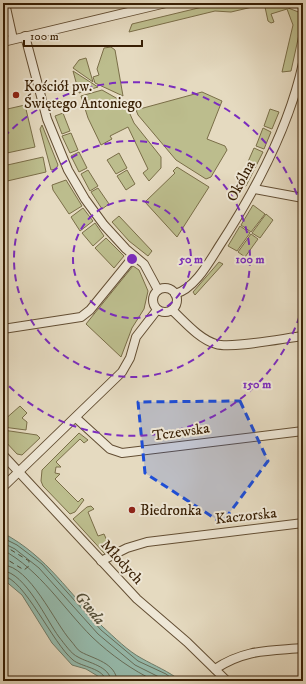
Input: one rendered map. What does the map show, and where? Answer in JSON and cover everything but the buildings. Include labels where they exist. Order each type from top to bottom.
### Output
[{"type":"street","points":[[5,3],[13,39]]},
{"type":"street","points":[[3,42],[166,3]]},
{"type":"street","points":[[25,36],[47,119],[68,170],[85,199],[104,226],[144,264],[158,290]]},
{"type":"street","name":"Okólna","points":[[175,294],[185,289],[200,274],[233,225],[254,189],[268,160],[286,114],[303,63]]},
{"type":"street","points":[[254,189],[303,198]]},
{"type":"street","points":[[3,329],[81,317],[90,310],[134,256]]},
{"type":"street","points":[[169,289],[175,294],[177,301],[172,310],[164,312],[157,310],[152,300],[158,290],[169,289]]},
{"type":"street","points":[[3,487],[122,372],[130,358],[136,337],[157,310]]},
{"type":"street","points":[[172,310],[203,337],[217,344],[234,344],[303,336]]},
{"type":"street","name":"Tczewska","points":[[76,418],[110,449],[122,453],[303,431]]},
{"type":"street","name":"Młodych","points":[[3,455],[21,470],[101,562],[137,599],[227,681]]},
{"type":"street","name":"Kaczorska","points":[[101,562],[126,548],[147,542],[303,523]]},
{"type":"street","points":[[215,669],[233,658],[244,654],[303,648]]},
{"type":"highlighted area","points":[[240,401],[268,461],[222,523],[145,473],[138,402]]},
{"type":"shaded area","points":[[219,3],[261,3],[261,5],[231,12],[215,11],[129,32],[132,24]]},
{"type":"shaded area","points":[[278,4],[301,13],[300,30],[291,71],[282,72],[293,25],[287,9],[271,14],[274,22],[271,23],[268,21],[265,7]]},
{"type":"shaded area","points":[[111,47],[115,50],[123,96],[95,83],[93,77],[99,75],[97,69],[104,48]]},
{"type":"shaded area","points":[[86,58],[93,82],[73,68],[79,60]]},
{"type":"shaded area","points":[[73,71],[98,87],[79,93]]},
{"type":"shaded area","points":[[102,90],[125,103],[134,123],[161,157],[161,168],[149,181],[143,173],[148,169],[128,127],[110,136],[112,139],[101,145],[88,118],[81,96]]},
{"type":"shaded area","points":[[202,92],[222,101],[207,139],[225,146],[227,150],[211,177],[206,179],[176,160],[138,115],[136,110]]},
{"type":"shaded area","points":[[25,105],[35,147],[7,153],[3,138],[3,110]]},
{"type":"shaded area","points":[[270,109],[279,112],[272,129],[264,126]]},
{"type":"shaded area","points":[[63,113],[70,131],[62,134],[55,116]]},
{"type":"shaded area","points":[[42,125],[58,165],[56,169],[51,170],[40,129]]},
{"type":"shaded area","points":[[263,128],[271,132],[264,149],[256,146]]},
{"type":"shaded area","points":[[71,133],[78,150],[70,153],[62,136]]},
{"type":"shaded area","points":[[254,148],[263,152],[255,168],[247,164]]},
{"type":"shaded area","points":[[79,152],[87,168],[79,172],[71,156]]},
{"type":"shaded area","points":[[119,153],[127,168],[116,174],[107,160]]},
{"type":"shaded area","points":[[43,157],[46,172],[3,182],[3,166]]},
{"type":"shaded area","points":[[246,166],[254,170],[246,186],[238,182]]},
{"type":"shaded area","points":[[177,167],[209,187],[177,237],[145,202],[175,173],[173,171]]},
{"type":"shaded area","points":[[88,170],[98,186],[90,191],[81,174]]},
{"type":"shaded area","points":[[127,170],[135,184],[126,190],[117,176]]},
{"type":"shaded area","points":[[66,180],[82,206],[69,214],[53,190],[52,185]]},
{"type":"shaded area","points":[[98,188],[109,204],[102,209],[91,192]]},
{"type":"shaded area","points":[[253,205],[265,214],[251,232],[241,225]]},
{"type":"shaded area","points":[[83,208],[93,221],[80,231],[71,217]]},
{"type":"shaded area","points":[[266,214],[273,220],[260,238],[252,233]]},
{"type":"shaded area","points":[[119,216],[152,251],[148,256],[129,241],[112,222]]},
{"type":"shaded area","points":[[95,223],[104,236],[93,246],[82,233]]},
{"type":"shaded area","points":[[240,226],[250,233],[237,251],[228,246]]},
{"type":"shaded area","points":[[251,234],[258,239],[245,257],[238,252]]},
{"type":"shaded area","points":[[106,238],[124,256],[114,268],[95,248]]},
{"type":"shaded area","points":[[219,262],[223,264],[195,295],[193,292]]},
{"type":"shaded area","points":[[133,266],[139,270],[148,291],[144,309],[132,328],[121,357],[86,324]]},
{"type":"shaded area","points":[[20,406],[27,413],[22,418],[27,422],[26,430],[3,427],[3,421]]},
{"type":"shaded area","points":[[3,430],[37,435],[40,438],[22,455],[17,454],[3,439]]},
{"type":"shaded area","points":[[79,433],[88,440],[84,443],[80,439],[56,462],[61,467],[56,467],[55,473],[60,474],[55,479],[78,502],[82,498],[84,500],[75,512],[70,514],[43,486],[41,481],[42,470]]},
{"type":"shaded area","points":[[91,506],[94,509],[88,512],[98,536],[104,534],[109,545],[105,554],[73,519],[87,507]]},
{"type":"water","points":[[3,533],[33,553],[45,564],[90,614],[126,648],[181,681],[106,681],[86,669],[72,665],[52,643],[22,595],[3,579]]},
{"type":"ferry route","points":[[3,545],[29,561],[29,566],[24,570],[3,557]]},
{"type":"place","name":"Kościół pw. Świętego Antoniego","points":[[16,95]]},
{"type":"place","name":"Biedronka","points":[[132,510]]},
{"type":"water label","name":"Gwda","points":[[90,608]]}]
